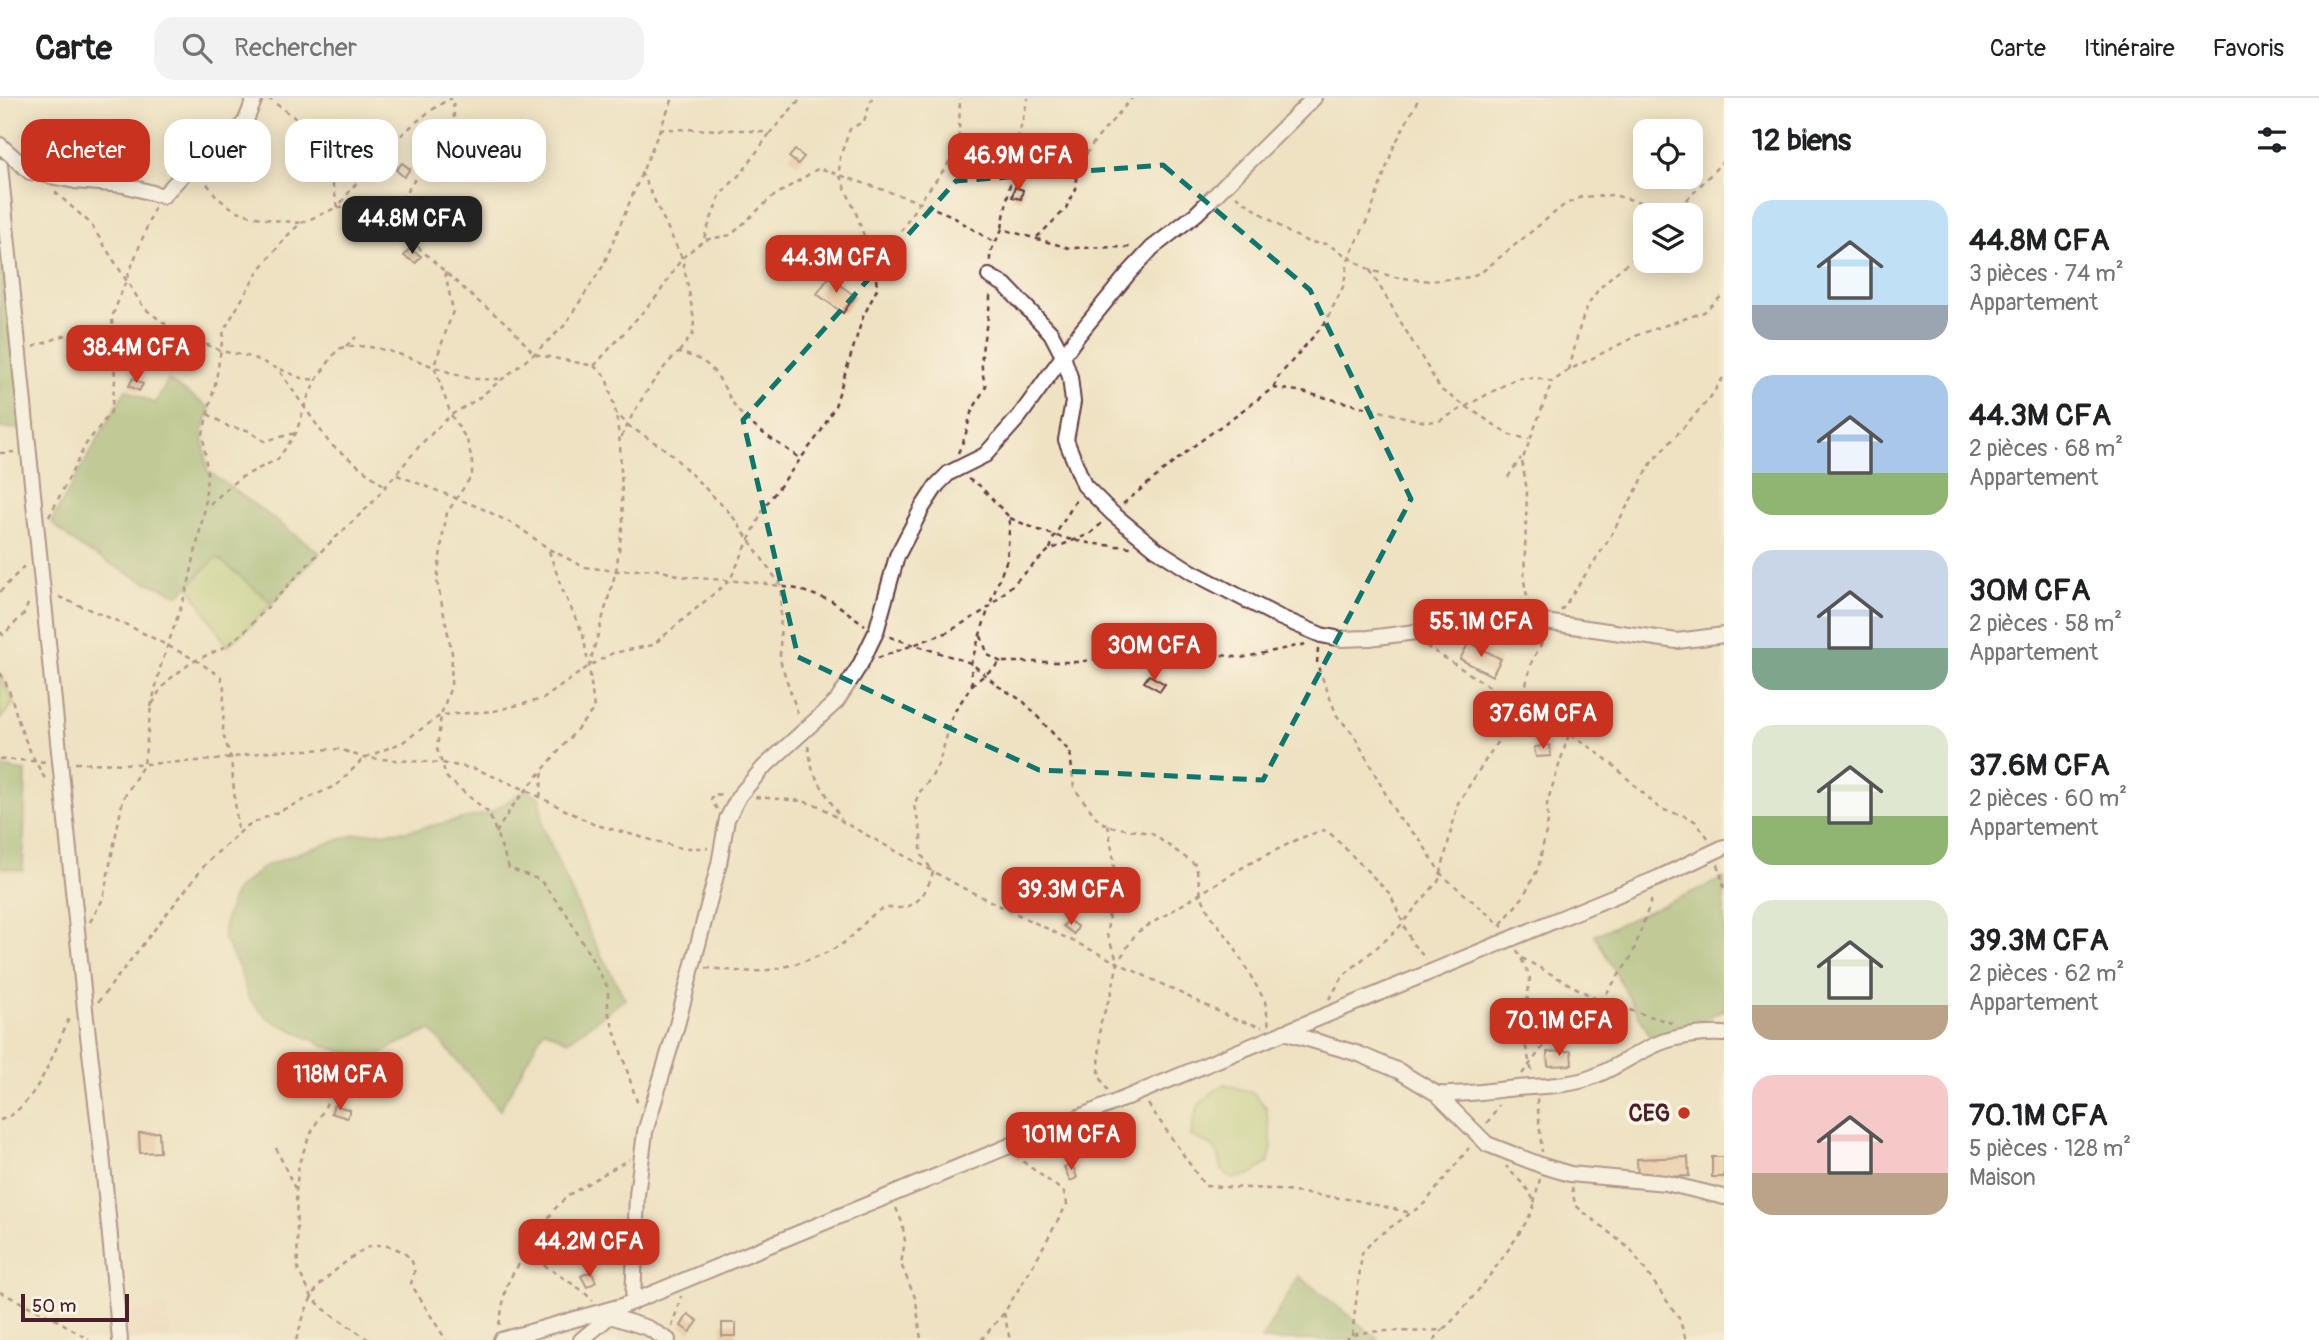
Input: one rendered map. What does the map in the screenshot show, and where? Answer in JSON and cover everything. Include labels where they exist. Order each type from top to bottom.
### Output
[{"type":"street","points":[[246,119],[255,98]]},
{"type":"street","points":[[627,1304],[645,1132],[692,967],[727,820],[739,796],[763,768],[837,701],[860,666],[886,603],[894,562],[922,508],[949,473],[985,455],[1019,417],[1112,294],[1153,248],[1196,215],[1314,98]]},
{"type":"street","points":[[0,145],[30,172],[75,181],[124,185],[163,196],[177,182]]},
{"type":"street","points":[[0,169],[120,1340]]},
{"type":"street","points":[[989,276],[1005,285],[1051,333],[1063,356],[1070,377],[1073,402],[1066,440],[1084,485],[1112,513],[1156,549],[1192,572],[1279,617],[1321,635],[1341,639],[1531,620],[1677,641],[1724,635]]},
{"type":"street","points":[[500,1333],[606,1313],[1435,971],[1658,878],[1720,849]]},
{"type":"street","points":[[1284,1032],[1359,1054],[1399,1072],[1437,1094],[1487,1144],[1543,1166],[1570,1174],[1666,1183],[1724,1197]]},
{"type":"street","points":[[1437,1094],[1473,1095],[1586,1079],[1664,1042],[1698,1033],[1724,1034]]},
{"type":"street","points":[[606,1313],[648,1328],[668,1340]]},
{"type":"street","points":[[581,1340],[606,1313]]},
{"type":"path","points":[[267,98],[304,125],[332,182],[338,207]]},
{"type":"path","points":[[90,922],[103,899],[123,799],[144,764],[151,708],[167,647],[188,586],[205,507],[207,474],[204,433],[224,330],[259,270],[289,234],[301,223],[338,207],[376,160],[415,125],[453,98]]},
{"type":"path","points":[[380,221],[405,193],[432,155],[452,137],[453,98]]},
{"type":"path","points":[[151,708],[160,690],[171,678],[196,660],[227,646],[246,630],[386,487],[422,443],[451,415],[534,354],[564,326],[603,266],[673,98]]},
{"type":"path","points":[[704,240],[720,195],[744,170],[770,133],[802,98]]},
{"type":"path","points":[[86,1019],[107,988],[208,861],[247,826],[337,785],[364,758],[403,742],[441,715],[494,711],[543,699],[589,666],[613,653],[653,645],[730,580],[765,506],[820,433],[835,406],[863,317],[877,289],[856,213],[839,174],[840,157],[849,129],[864,121],[872,98]]},
{"type":"path","points":[[875,274],[919,202],[947,166],[959,136],[960,98]]},
{"type":"path","points":[[1002,229],[1028,98]]},
{"type":"path","points":[[1037,237],[1065,210],[1076,189],[1077,169],[1094,142],[1132,98]]},
{"type":"path","points":[[860,666],[948,632],[987,609],[1049,550],[1090,534],[1195,445],[1273,388],[1279,376],[1325,323],[1342,287],[1349,258],[1370,214],[1394,146],[1419,98]]},
{"type":"path","points":[[659,129],[770,133]]},
{"type":"path","points":[[1683,203],[1724,160]]},
{"type":"path","points":[[594,366],[658,295],[682,258],[704,240],[731,235],[771,198],[819,168],[950,215],[996,243]]},
{"type":"path","points":[[620,438],[629,426],[635,409],[667,363],[693,334],[694,320],[682,258],[641,171]]},
{"type":"path","points":[[206,182],[220,200],[230,207],[258,218],[301,223]]},
{"type":"path","points":[[1221,190],[1239,198],[1288,232],[1308,242],[1327,244],[1370,270],[1430,281],[1470,277],[1483,271],[1564,205],[1581,197],[1612,195],[1640,203]]},
{"type":"path","points":[[53,191],[90,223],[144,308],[172,329],[221,351],[253,357],[276,368],[316,380]]},
{"type":"path","points":[[49,517],[86,444],[111,412],[115,381],[112,317],[157,202],[163,196]]},
{"type":"path","points":[[338,207],[350,208],[380,221],[418,247],[510,326],[534,354],[594,366],[606,377],[620,438],[623,521],[616,570],[589,666]]},
{"type":"path","points":[[1569,370],[1584,317],[1594,295],[1607,280],[1633,259]]},
{"type":"path","points":[[1370,270],[1405,327],[1435,384],[1510,435],[1531,440]]},
{"type":"path","points":[[444,271],[453,311],[434,366],[451,415],[467,440],[472,460],[472,475],[447,513],[437,580],[452,653],[450,686],[441,715],[437,749],[447,778],[489,813],[509,868],[540,880],[566,913],[608,988],[608,1012],[638,1107]]},
{"type":"path","points":[[1508,477],[1531,440],[1552,382],[1569,370],[1640,334],[1704,312],[1724,294]]},
{"type":"path","points":[[20,352],[85,328],[113,334]]},
{"type":"path","points":[[346,346],[356,337]]},
{"type":"path","points":[[210,504],[238,479],[278,459],[296,433],[316,380],[338,349],[362,346],[467,377],[484,380],[503,378]]},
{"type":"path","points":[[678,353],[690,355],[718,375],[744,418],[801,459]]},
{"type":"path","points":[[276,368],[330,444],[386,487]]},
{"type":"path","points":[[1316,1020],[1344,975],[1402,923],[1439,880],[1458,803],[1521,705],[1532,661],[1553,622],[1606,544],[1652,461],[1710,398],[1724,376]]},
{"type":"path","points":[[1273,388],[1298,391],[1424,422],[1439,421],[1517,379],[1536,378],[1552,382]]},
{"type":"path","points":[[616,413],[629,426],[668,451],[731,514],[781,586],[780,660],[804,732],[813,772],[843,822]]},
{"type":"path","points":[[208,414],[229,428],[247,430],[264,440],[296,433]]},
{"type":"path","points":[[1523,455],[1527,491],[1524,581],[1531,620]]},
{"type":"path","points":[[397,475],[517,526],[549,550],[584,567],[654,569],[686,577],[797,589],[832,601],[876,632],[971,663],[1023,701],[1070,752],[1074,788],[1099,821],[1151,834],[1196,865],[1200,895],[1265,1001],[1269,1029]]},
{"type":"path","points":[[1049,550],[1084,485]]},
{"type":"path","points":[[1010,518],[1070,541],[1156,549]]},
{"type":"path","points":[[496,833],[511,808],[594,709],[583,634],[562,589],[549,550]]},
{"type":"path","points":[[0,592],[38,551]]},
{"type":"path","points":[[0,632],[3,635],[25,613],[40,571]]},
{"type":"path","points":[[42,590],[127,625],[196,660],[221,677],[224,688],[223,734],[230,758],[238,833]]},
{"type":"path","points":[[981,634],[988,655],[1001,662],[1077,662],[1144,652],[1190,650],[1241,658],[1307,644]]},
{"type":"path","points":[[1406,634],[1569,736],[1583,742],[1611,762],[1660,810],[1688,817],[1696,822],[1720,849],[1721,884],[1724,888]]},
{"type":"path","points":[[1318,640],[1317,664],[1337,716],[1354,735],[1398,817],[1421,841],[1441,874],[1501,925],[1530,977],[1523,1036],[1536,1088],[1543,1166],[1533,1213],[1498,1264],[1434,1340]]},
{"type":"path","points":[[692,967],[760,971],[807,960],[845,942],[876,912],[884,908],[911,905],[929,887],[933,872],[921,854],[921,832],[914,806],[939,762],[953,714],[972,685],[1001,662]]},
{"type":"path","points":[[0,673],[14,703],[34,761],[53,792]]},
{"type":"path","points":[[1501,925],[1523,897],[1538,869],[1548,822],[1547,803],[1569,736]]},
{"type":"path","points":[[0,759],[144,764],[230,758],[272,751],[340,749],[364,758],[442,763],[476,769],[526,790],[593,824],[681,848],[722,849]]},
{"type":"path","points":[[540,797],[543,771]]},
{"type":"path","points":[[739,796],[802,801],[820,806],[843,822],[933,872],[1234,1019],[1284,1032]]},
{"type":"path","points":[[1107,825],[1114,862],[1107,935],[1118,962]]},
{"type":"path","points":[[1114,1103],[1099,1075],[1100,1025],[1118,962],[1136,933],[1245,866],[1298,839],[1324,830],[1332,835],[1390,894],[1412,943],[1435,971]]},
{"type":"path","points":[[1352,1335],[1363,1253],[1374,1239],[1425,1203],[1479,1136],[1508,1089],[1543,1046],[1581,1029],[1632,956],[1658,878]]},
{"type":"path","points":[[1520,957],[1600,1001],[1698,1033]]},
{"type":"path","points":[[0,1120],[10,1117],[24,1105],[47,1068],[73,1010]]},
{"type":"path","points":[[1141,1092],[1205,1186],[1270,1189],[1331,1197],[1411,1213]]},
{"type":"path","points":[[327,1103],[299,1163],[296,1192],[298,1270],[312,1297],[324,1309],[369,1340]]},
{"type":"path","points":[[276,1148],[296,1192]]},
{"type":"path","points":[[500,1333],[506,1287],[553,1211],[567,1196],[643,1149]]},
{"type":"path","points":[[981,1340],[1003,1313],[1067,1204],[1064,1192],[1004,1149]]},
{"type":"path","points":[[1505,1165],[1534,1203]]},
{"type":"path","points":[[1570,1174],[1575,1205],[1631,1250],[1679,1318],[1686,1340]]},
{"type":"path","points":[[891,1195],[902,1222],[905,1241],[901,1264],[916,1300],[921,1340]]},
{"type":"path","points":[[296,1340],[312,1297],[320,1285],[368,1247],[381,1245],[411,1258],[415,1270],[411,1284],[446,1340]]},
{"type":"path","points":[[526,1254],[583,1291],[606,1313]]},
{"type":"path","points":[[668,1340],[685,1279]]},
{"type":"path","points":[[0,1292],[59,1321],[89,1340]]},
{"type":"path","points":[[1003,1313],[1010,1340]]},
{"type":"path","points":[[1345,1340],[1352,1335],[1366,1332],[1406,1333],[1443,1329]]},
{"type":"highlighted area","points":[[1163,165],[1310,290],[1411,499],[1263,780],[1039,770],[798,657],[743,420],[956,181]]},
{"type":"shaded area","points":[[166,1306],[172,1340],[120,1340],[117,1315]]},
{"type":"green space","points":[[0,185],[25,429],[0,428]]},
{"type":"green space","points":[[168,380],[210,408],[203,433],[207,470],[320,553],[272,603],[217,557],[179,595],[137,578],[78,546],[51,522],[126,389],[155,404]]},
{"type":"green space","points":[[217,556],[272,603],[227,646],[189,586]]},
{"type":"green space","points":[[0,673],[14,703],[0,719]]},
{"type":"green space","points":[[0,767],[26,771],[23,871],[0,867]]},
{"type":"green space","points":[[526,790],[540,797],[543,828],[590,934],[625,999],[568,1041],[544,1029],[500,1110],[431,1030],[391,1047],[373,1062],[325,1046],[269,1019],[249,999],[239,968],[223,937],[226,917],[235,891],[265,866],[357,834],[407,831],[489,813]]},
{"type":"green space","points":[[1724,878],[1724,1010],[1653,1042],[1595,935]]},
{"type":"green space","points":[[1225,1084],[1253,1093],[1266,1107],[1272,1147],[1268,1163],[1252,1174],[1233,1179],[1222,1170],[1219,1156],[1212,1146],[1191,1136],[1199,1105]]},
{"type":"green space","points":[[1299,1276],[1379,1340],[1261,1340]]},
{"type":"building","points":[[795,150],[804,157],[798,164],[789,157]]},
{"type":"building","points":[[402,163],[410,169],[404,177],[398,172]]},
{"type":"building","points":[[1015,187],[1023,190],[1021,199],[1012,197]]},
{"type":"building","points":[[409,249],[421,256],[416,263],[404,256]]},
{"type":"building","points":[[829,277],[855,296],[843,313],[817,294]]},
{"type":"building","points":[[133,378],[143,384],[139,391],[129,386]]},
{"type":"building","points":[[1469,642],[1501,659],[1492,676],[1460,659]]},
{"type":"building","points":[[1149,675],[1165,684],[1160,691],[1144,682]]},
{"type":"building","points":[[1550,745],[1551,756],[1536,757],[1534,747]]},
{"type":"building","points":[[1068,920],[1078,927],[1074,934],[1063,926]]},
{"type":"building","points":[[1571,1051],[1572,1065],[1548,1066],[1547,1052]]},
{"type":"building","points":[[334,1105],[350,1110],[347,1118],[331,1113]]},
{"type":"building","points":[[159,1132],[160,1152],[140,1153],[139,1133]]},
{"type":"building","points":[[1688,1157],[1689,1176],[1638,1178],[1637,1159]]},
{"type":"building","points":[[1712,1157],[1724,1157],[1724,1177],[1712,1177]]},
{"type":"building","points":[[1072,1164],[1077,1178],[1070,1181],[1064,1167]]},
{"type":"building","points":[[591,1271],[596,1282],[587,1287],[581,1276]]},
{"type":"building","points":[[688,1314],[698,1321],[690,1332],[681,1326]]},
{"type":"building","points":[[722,1323],[736,1323],[736,1336],[722,1336]]},
{"type":"place","name":"CEG","points":[[1684,1113]]}]
